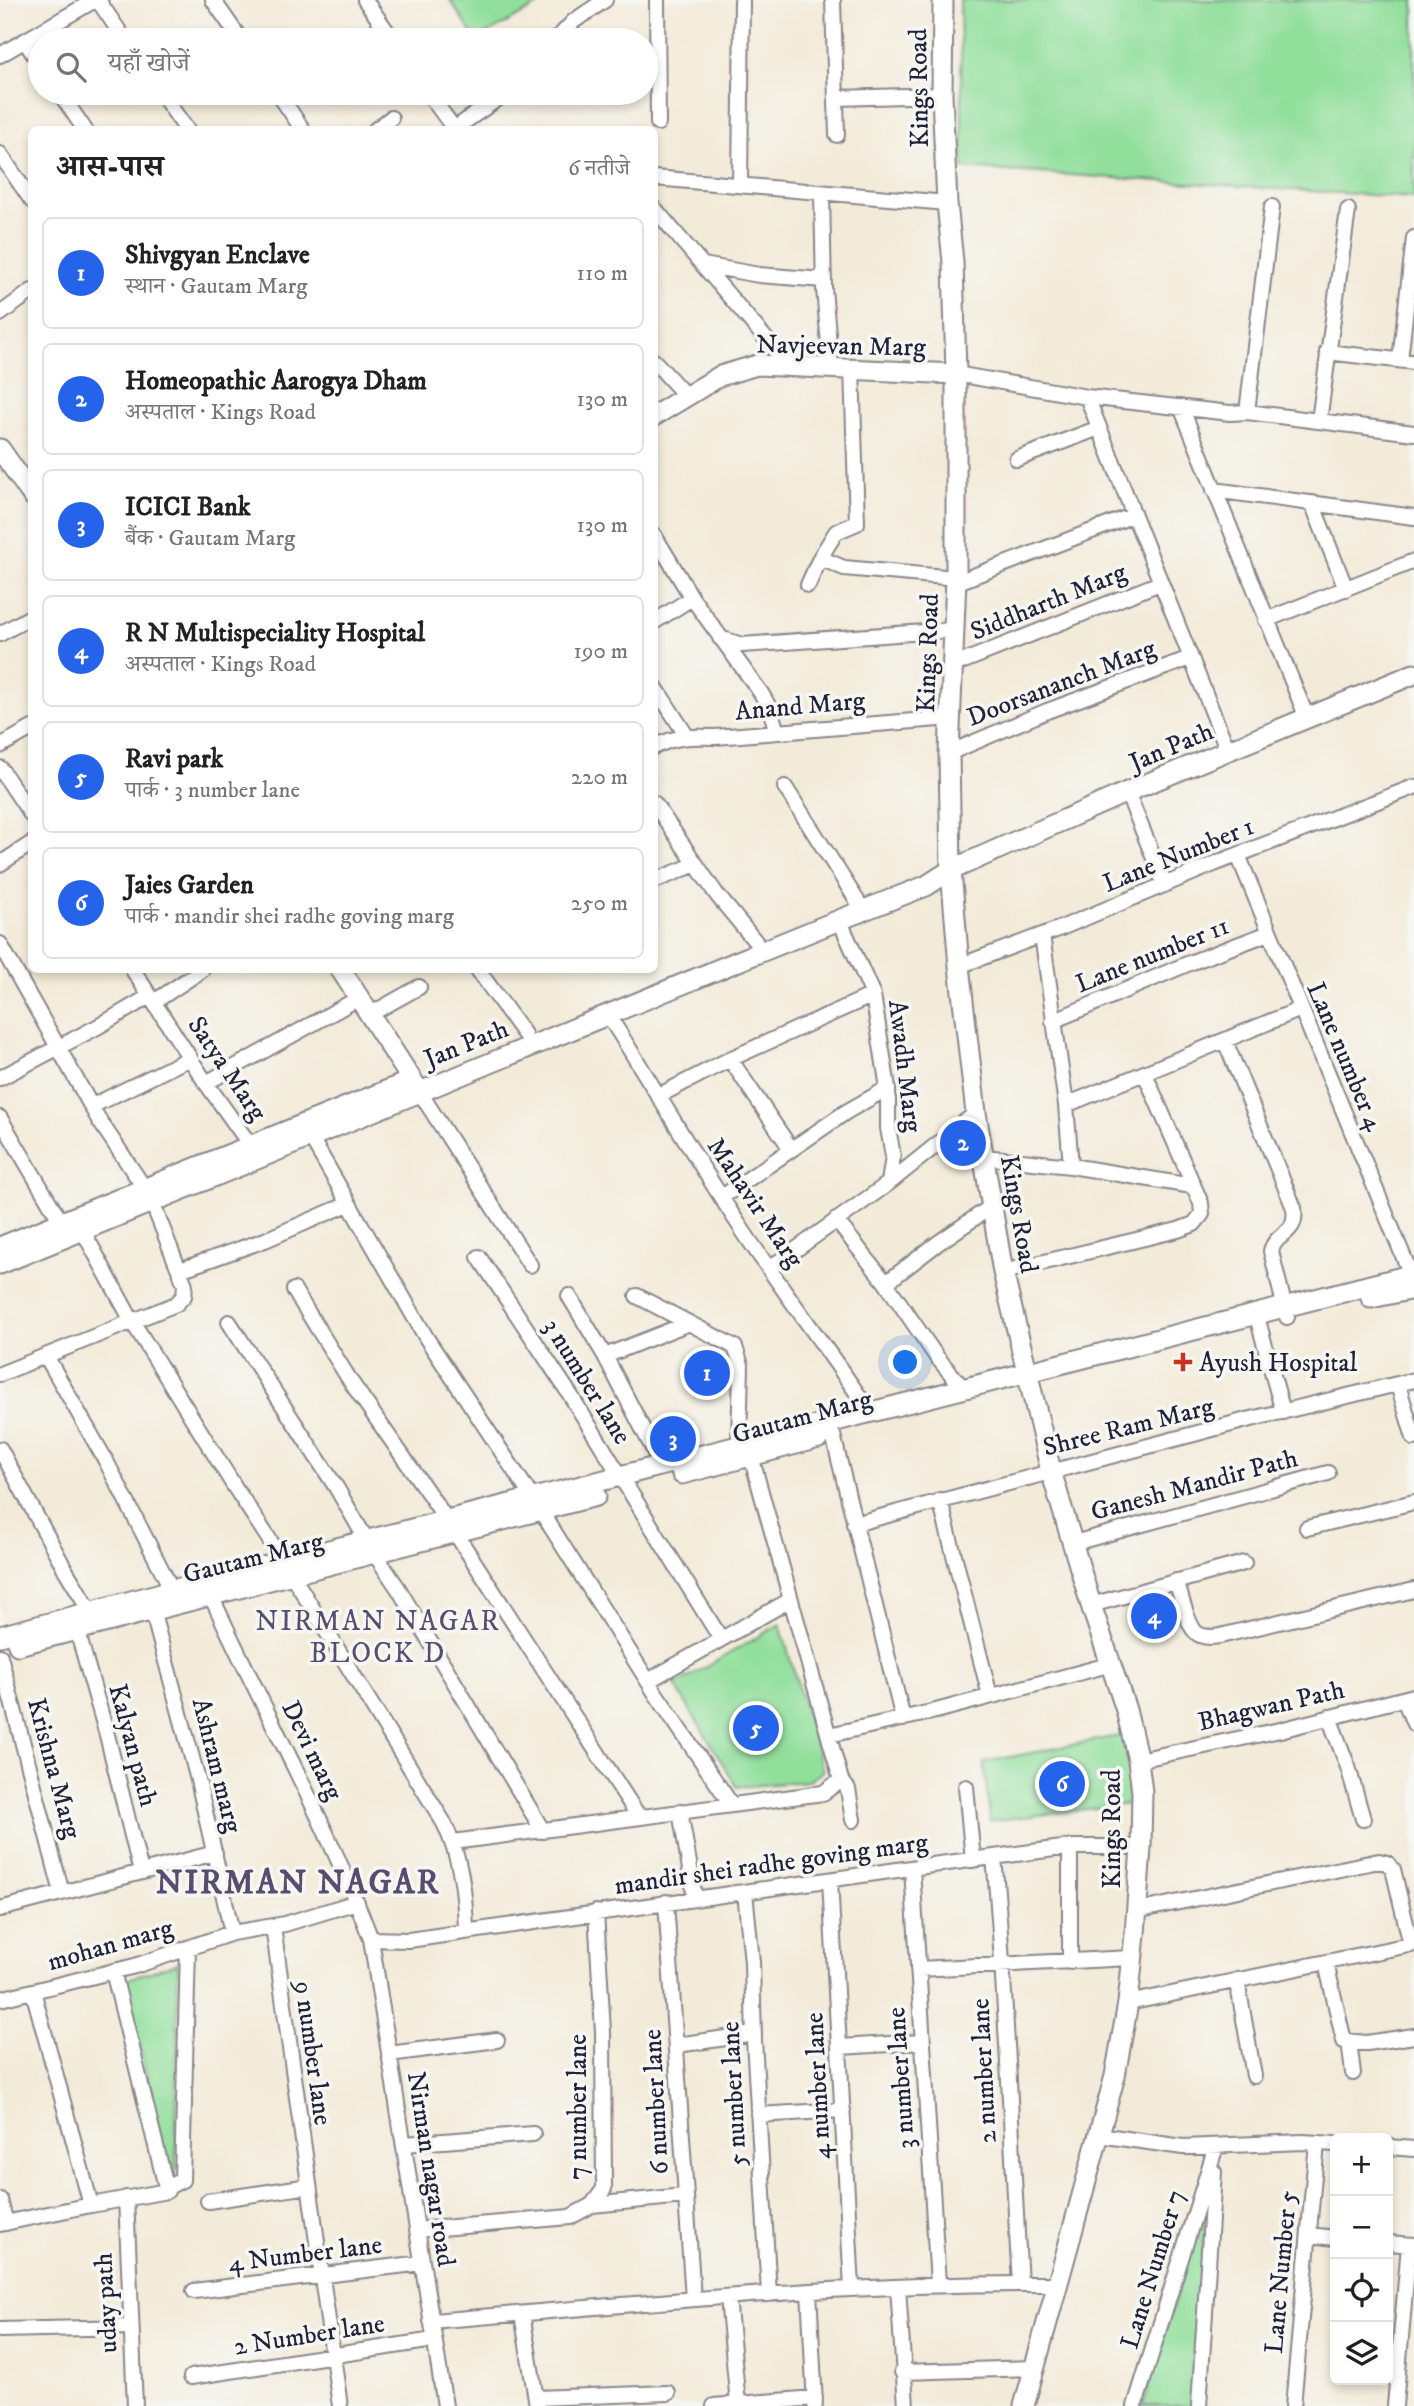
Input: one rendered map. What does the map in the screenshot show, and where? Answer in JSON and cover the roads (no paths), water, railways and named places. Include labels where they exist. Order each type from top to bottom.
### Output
[{"type":"street","points":[[48,28],[97,0],[117,28]]},
{"type":"street","points":[[213,0],[233,28]]},
{"type":"street","points":[[365,0],[385,28]]},
{"type":"street","points":[[567,28],[605,0]]},
{"type":"street","points":[[657,0],[657,28]]},
{"type":"street","points":[[740,185],[741,0]]},
{"type":"street","points":[[833,0],[837,135]]},
{"type":"street","name":"Kings Road","points":[[943,0],[942,95],[947,203],[953,262],[956,373],[954,664],[949,752],[951,870],[959,966],[976,1113],[1003,1272],[1051,1471],[1091,1605],[1112,1664],[1138,1760],[1142,1792],[1141,1847],[1128,2003],[1115,2076],[1024,2406]]},
{"type":"street","points":[[0,55],[28,39]]},
{"type":"street","points":[[25,41],[28,46]]},
{"type":"street","points":[[836,98],[942,95]]},
{"type":"street","points":[[68,105],[82,126]]},
{"type":"street","points":[[167,105],[178,126]]},
{"type":"street","points":[[286,105],[300,126]]},
{"type":"street","points":[[437,105],[452,126]]},
{"type":"street","points":[[458,126],[489,105]]},
{"type":"street","points":[[658,105],[658,123]]},
{"type":"street","points":[[380,126],[391,118]]},
{"type":"street","points":[[2,163],[28,196]]},
{"type":"street","points":[[658,178],[947,203]]},
{"type":"street","points":[[822,194],[824,280],[831,367]]},
{"type":"street","points":[[1247,412],[1272,207]]},
{"type":"street","points":[[1319,421],[1348,210]]},
{"type":"street","points":[[658,213],[789,366]]},
{"type":"street","points":[[1327,352],[1407,361],[1414,238]]},
{"type":"street","points":[[703,265],[759,275],[824,280]]},
{"type":"street","points":[[0,314],[28,294]]},
{"type":"street","points":[[658,365],[686,396]]},
{"type":"street","name":"Navjeevan Marg","points":[[658,414],[720,376],[757,365],[956,373]]},
{"type":"street","points":[[808,585],[836,532],[857,523],[852,368]]},
{"type":"street","points":[[956,373],[1087,397],[1230,413],[1247,412],[1414,433]]},
{"type":"street","points":[[1087,397],[1228,751]]},
{"type":"street","points":[[1181,407],[1307,718]]},
{"type":"street","points":[[1017,459],[1099,428]]},
{"type":"street","points":[[0,449],[28,489]]},
{"type":"street","points":[[1214,490],[1414,517]]},
{"type":"street","points":[[1312,503],[1346,589]]},
{"type":"street","points":[[820,558],[844,568],[955,580],[1134,515]]},
{"type":"street","points":[[658,542],[692,598],[761,692],[777,732]]},
{"type":"street","points":[[1266,620],[1414,561]]},
{"type":"street","name":"Siddharth Marg","points":[[954,664],[1160,583]]},
{"type":"street","points":[[658,619],[692,598]]},
{"type":"street","points":[[0,634],[28,618]]},
{"type":"street","points":[[720,638],[742,645],[953,631]]},
{"type":"street","name":"Doorsananch Marg","points":[[949,752],[1047,711],[1190,658]]},
{"type":"street","name":"Jan Path","points":[[255,1152],[311,1138],[524,1034],[755,941],[860,904],[923,873],[951,870],[1127,792],[1414,674]]},
{"type":"street","points":[[658,691],[686,736]]},
{"type":"street","name":"Anand Marg","points":[[658,745],[673,738],[686,736],[715,737],[951,718]]},
{"type":"street","points":[[0,746],[28,730]]},
{"type":"street","points":[[0,768],[28,810]]},
{"type":"street","points":[[785,787],[860,904]]},
{"type":"street","name":"Lane Number 1","points":[[959,966],[1414,787]]},
{"type":"street","points":[[1127,792],[1165,885]]},
{"type":"street","points":[[658,809],[755,941]]},
{"type":"street","points":[[0,864],[28,846]]},
{"type":"street","name":"Lane number 4","points":[[1238,855],[1413,1279]]},
{"type":"street","points":[[658,879],[696,864]]},
{"type":"street","name":"Jan Path","points":[[0,1265],[83,1231],[149,1196],[416,1086],[608,1015],[839,919],[860,904]]},
{"type":"street","name":"Awadh Marg","points":[[839,919],[873,995],[888,1088],[888,1128],[892,1156],[890,1183]]},
{"type":"street","name":"Lane number 11","points":[[1053,1021],[1192,962],[1269,933]]},
{"type":"street","points":[[1042,935],[1066,1105],[1070,1166]]},
{"type":"street","points":[[0,944],[92,1106],[149,1196],[185,1285],[184,1296],[176,1304],[0,1374]]},
{"type":"street","name":"Satya Marg","points":[[135,973],[206,1083],[255,1152]]},
{"type":"street","points":[[0,1078],[197,973]]},
{"type":"street","points":[[343,973],[530,1265]]},
{"type":"street","points":[[480,973],[524,1034]]},
{"type":"street","points":[[206,1083],[364,1007],[419,987]]},
{"type":"street","points":[[660,1095],[730,1059],[873,995]]},
{"type":"street","points":[[1066,1105],[1301,1009]]},
{"type":"street","name":"Mahavir Marg","points":[[608,1015],[722,1197],[870,1412]]},
{"type":"street","points":[[623,1483],[662,1466],[745,1450],[870,1412],[963,1388],[1028,1378],[1285,1312],[1271,1251],[1273,1243],[1292,1228],[1294,1208],[1225,1041]]},
{"type":"street","points":[[92,1106],[190,1058]]},
{"type":"street","points":[[730,1059],[791,1149]]},
{"type":"street","points":[[1003,1272],[1165,1233],[1194,1224],[1202,1214],[1201,1203],[1145,1074]]},
{"type":"street","points":[[722,1197],[846,1112],[888,1088]]},
{"type":"street","points":[[770,1268],[890,1183],[976,1113]]},
{"type":"street","points":[[0,1118],[61,1222]]},
{"type":"street","points":[[311,1138],[427,1339],[648,1681],[731,1804]]},
{"type":"street","points":[[984,1157],[1070,1166],[1192,1186]]},
{"type":"street","name":"Jan Path","points":[[0,1247],[61,1222],[149,1196]]},
{"type":"street","points":[[180,1270],[265,1240],[348,1204]]},
{"type":"street","points":[[886,1283],[992,1206]]},
{"type":"street","points":[[836,1220],[886,1283],[936,1356],[963,1388]]},
{"type":"street","points":[[83,1231],[132,1321],[288,1568],[453,1842],[464,1890],[466,1931]]},
{"type":"street","name":"3 number lane","points":[[479,1257],[569,1393],[721,1639]]},
{"type":"street","name":"Gautam Marg","points":[[0,1650],[77,1630],[95,1618],[152,1611],[208,1589],[745,1450],[833,1435],[1028,1378],[1259,1324],[1285,1312],[1413,1279]]},
{"type":"street","points":[[294,1290],[351,1382],[450,1527],[639,1817]]},
{"type":"street","points":[[569,1296],[605,1356],[662,1466]]},
{"type":"street","points":[[637,1296],[731,1344],[740,1358],[745,1450],[841,1780],[848,1789],[853,1820]]},
{"type":"street","points":[[229,1322],[398,1588],[542,1831]]},
{"type":"street","points":[[605,1356],[689,1323]]},
{"type":"street","points":[[1259,1324],[1283,1412]]},
{"type":"street","points":[[46,1356],[106,1461],[172,1590]]},
{"type":"street","name":"Shree Ram Marg","points":[[854,1524],[1051,1471],[1414,1380]]},
{"type":"street","points":[[1398,1385],[1414,1438]]},
{"type":"street","points":[[833,1435],[903,1719]]},
{"type":"street","points":[[0,1450],[66,1571],[95,1618]]},
{"type":"street","name":"Ganesh Mandir Path","points":[[1074,1543],[1328,1474]]},
{"type":"street","points":[[940,1500],[990,1696]]},
{"type":"street","points":[[1307,1528],[1414,1502]]},
{"type":"street","points":[[1091,1605],[1244,1563]]},
{"type":"street","points":[[1176,1581],[1195,1632],[1205,1637],[1220,1636],[1414,1590]]},
{"type":"street","points":[[0,1636],[95,1618],[172,1590],[208,1589]]},
{"type":"street","name":"Devi marg","points":[[208,1589],[357,1902]]},
{"type":"street","points":[[648,1681],[790,1600]]},
{"type":"street","name":"Ashram marg","points":[[152,1611],[215,1853],[232,1933]]},
{"type":"street","name":"Kalyan path","points":[[77,1630],[107,1735],[141,1872]]},
{"type":"street","name":"Krishna Marg","points":[[0,1656],[62,1893]]},
{"type":"street","points":[[829,1735],[903,1719],[1112,1664]]},
{"type":"street","points":[[1409,1697],[1414,1724]]},
{"type":"street","name":"Bhagwan Path","points":[[1138,1760],[1409,1697]]},
{"type":"street","points":[[1329,1717],[1348,1767],[1363,1819]]},
{"type":"street","points":[[453,1842],[823,1793],[841,1780]]},
{"type":"street","points":[[965,1787],[973,1860]]},
{"type":"street","points":[[680,1811],[695,1898]]},
{"type":"street","points":[[1070,1847],[1070,1962]]},
{"type":"street","name":"mandir shei radhe goving marg","points":[[371,1939],[409,1940],[1070,1847],[1141,1847]]},
{"type":"street","points":[[0,1909],[215,1853]]},
{"type":"street","name":"2 number lane","points":[[993,1857],[1003,1966],[1020,2283]]},
{"type":"street","points":[[1128,2003],[1413,1944],[1394,1869],[1379,1861],[1136,1911]]},
{"type":"street","name":"3 number lane","points":[[912,1868],[939,2284]]},
{"type":"street","name":"4 number lane","points":[[830,1880],[852,2289]]},
{"type":"street","name":"5 number lane","points":[[746,1892],[769,2294]]},
{"type":"street","points":[[357,1902],[371,1939]]},
{"type":"street","name":"mohan marg","points":[[0,1999],[113,1971],[232,1933],[273,1926],[357,1902]]},
{"type":"street","name":"6 number lane","points":[[666,1902],[692,2300]]},
{"type":"street","name":"7 number lane","points":[[416,2230],[570,2217],[592,2204],[604,2189],[603,2032],[596,1912]]},
{"type":"street","name":"9 number lane","points":[[273,1926],[340,2406]]},
{"type":"street","name":"Nirman nagar road","points":[[371,1939],[444,2406]]},
{"type":"street","points":[[0,2200],[3,2223],[167,2191],[166,2188],[182,2180],[188,1948]]},
{"type":"street","points":[[918,1969],[1131,1958]]},
{"type":"street","points":[[1326,1963],[1344,2041],[1367,2042],[1414,2036]]},
{"type":"street","points":[[113,1971],[166,2188]]},
{"type":"street","points":[[1237,1980],[1254,2076]]},
{"type":"street","points":[[33,1991],[91,2204]]},
{"type":"street","points":[[677,2045],[754,2034]]},
{"type":"street","points":[[389,2054],[497,2040]]},
{"type":"street","points":[[1349,2041],[1353,2073]]},
{"type":"street","points":[[840,2047],[922,2042]]},
{"type":"street","points":[[758,2115],[843,2110]]},
{"type":"street","points":[[404,2144],[533,2134]]},
{"type":"street","points":[[1099,2135],[1183,2147],[1330,2144]]},
{"type":"street","name":"Lane Number 5","points":[[1293,2406],[1317,2143]]},
{"type":"street","points":[[1199,2406],[1216,2146]]},
{"type":"street","name":"Lane Number 7","points":[[1135,2406],[1216,2146]]},
{"type":"street","points":[[1393,2147],[1414,2149]]},
{"type":"street","points":[[208,2201],[309,2186]]},
{"type":"street","points":[[592,2204],[684,2196]]},
{"type":"street","name":"uday path","points":[[126,2199],[135,2406]]},
{"type":"street","points":[[1309,2235],[1330,2237]]},
{"type":"street","points":[[1393,2243],[1412,2245],[1395,2406]]},
{"type":"street","name":"4 Number lane","points":[[194,2291],[422,2263]]},
{"type":"street","points":[[431,2321],[809,2291],[939,2284],[1058,2284]]},
{"type":"street","points":[[898,2287],[906,2406]]},
{"type":"street","points":[[714,2406],[815,2402],[809,2291]]},
{"type":"street","points":[[728,2297],[737,2404]]},
{"type":"street","points":[[522,2314],[536,2402],[668,2393]]},
{"type":"street","points":[[0,2330],[131,2327]]},
{"type":"street","name":"2 Number lane","points":[[191,2377],[434,2340]]},
{"type":"street","points":[[902,2372],[1034,2368]]},
{"type":"place","name":"Homeopathic Aarogya Dham","points":[[963,1143]]},
{"type":"place","name":"Ayush Hospital","points":[[1183,1362]]},
{"type":"place","name":"Shivgyan Enclave","points":[[707,1373]]},
{"type":"place","name":"ICICI Bank","points":[[673,1439]]},
{"type":"place","name":"R N Multispeciality Hospital","points":[[1154,1616]]},
{"type":"place","name":"Ravi park","points":[[756,1728]]},
{"type":"place","name":"Jaies Garden","points":[[1062,1784]]},
{"type":"district","name":"NIRMAN NAGAR BLOCK D","points":[[378,1636]]},
{"type":"district","name":"NIRMAN NAGAR","points":[[298,1881]]}]
